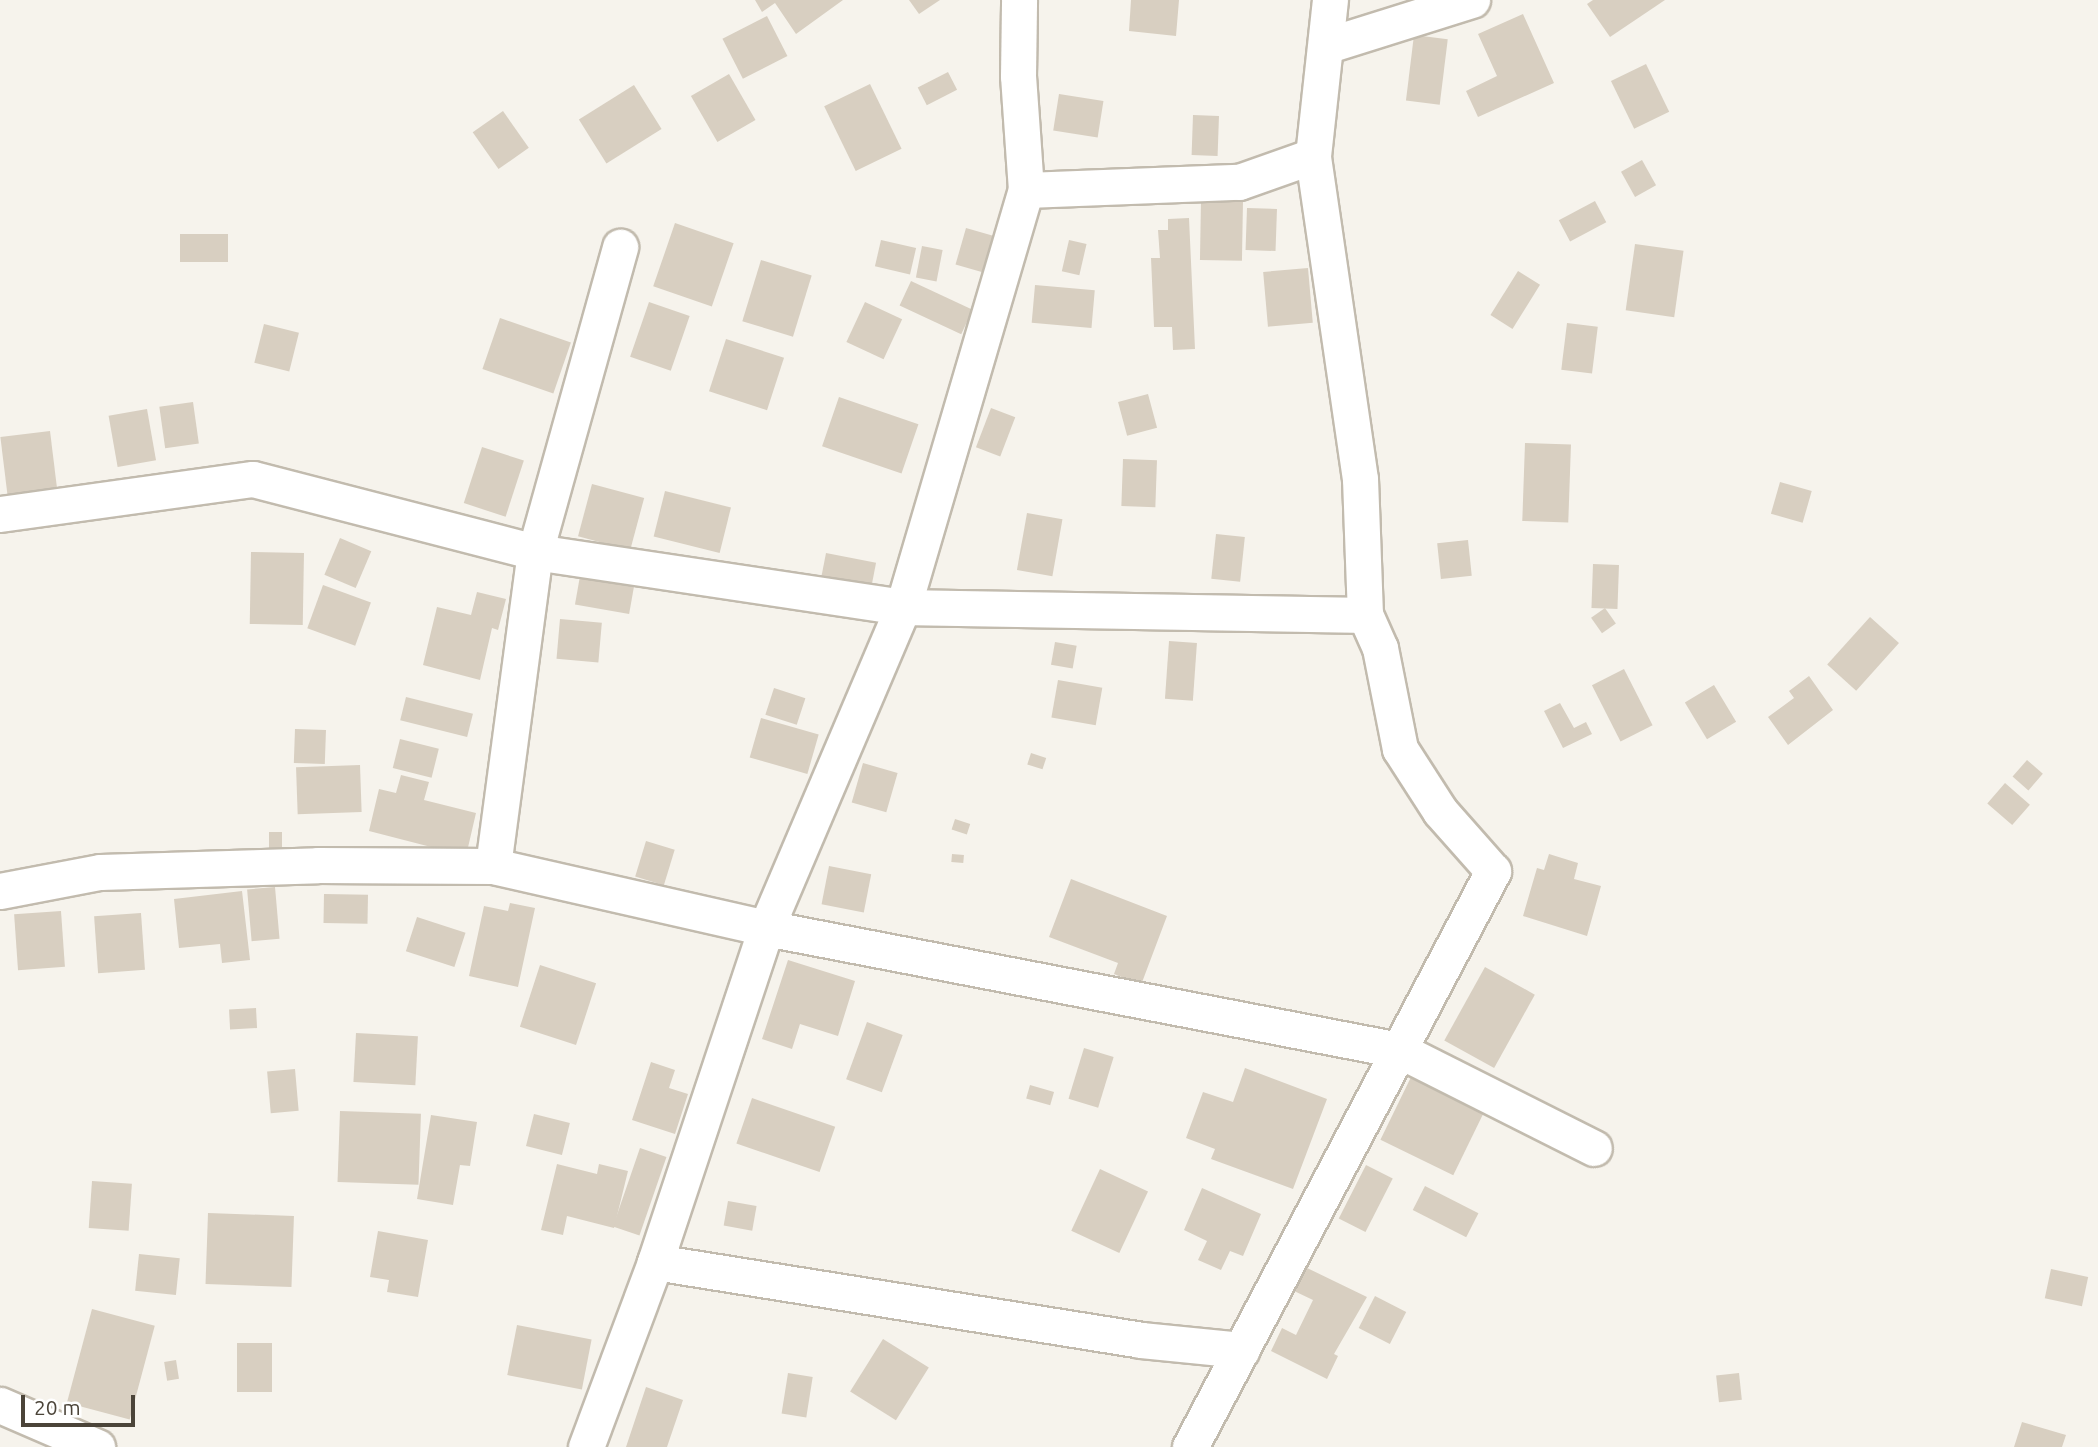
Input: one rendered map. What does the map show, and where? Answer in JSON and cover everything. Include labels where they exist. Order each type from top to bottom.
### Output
[{"type":"street","points":[[586,1447],[655,1262],[766,928],[903,607],[1026,190],[1018,76],[1019,0]]},
{"type":"street","points":[[1190,1447],[1493,871],[1440,811],[1400,748],[1380,648],[1365,615],[1360,479],[1313,156],[1328,45],[1330,0]]},
{"type":"street","points":[[1328,45],[1472,0]]},
{"type":"street","points":[[1026,190],[1239,182],[1313,156]]},
{"type":"street","points":[[493,866],[535,552],[620,247]]},
{"type":"street","points":[[0,514],[253,479],[535,552],[903,607],[1365,615]]},
{"type":"street","points":[[0,891],[100,872],[318,864],[493,866],[766,928],[1399,1050],[1594,1148]]},
{"type":"street","points":[[655,1262],[1141,1340],[1242,1350]]},
{"type":"street","points":[[0,1405],[97,1447]]},
{"type":"building","points":[[755,0],[843,0],[796,34],[775,3],[762,12]]},
{"type":"building","points":[[909,0],[940,0],[919,14]]},
{"type":"building","points":[[1131,0],[1179,0],[1176,36],[1129,31]]},
{"type":"building","points":[[1593,0],[1665,0],[1610,37],[1587,4]]},
{"type":"building","points":[[1523,14],[1554,83],[1478,117],[1466,91],[1497,76],[1478,34]]},
{"type":"building","points":[[767,16],[787,56],[743,79],[722,39]]},
{"type":"building","points":[[1414,35],[1448,39],[1440,105],[1406,101]]},
{"type":"building","points":[[1646,64],[1669,112],[1634,129],[1611,81]]},
{"type":"building","points":[[948,72],[957,90],[927,105],[918,87]]},
{"type":"building","points":[[729,74],[756,120],[717,142],[691,96]]},
{"type":"building","points":[[870,84],[902,149],[856,171],[824,106]]},
{"type":"building","points":[[634,85],[662,129],[606,164],[579,119]]},
{"type":"building","points":[[1059,94],[1103,101],[1098,138],[1053,131]]},
{"type":"building","points":[[503,111],[529,148],[499,169],[473,132]]},
{"type":"building","points":[[1193,115],[1219,116],[1218,156],[1192,155]]},
{"type":"building","points":[[1642,160],[1656,185],[1635,197],[1621,172]]},
{"type":"building","points":[[1201,200],[1243,201],[1242,261],[1200,260]]},
{"type":"building","points":[[1595,201],[1606,222],[1570,241],[1559,220]]},
{"type":"building","points":[[1247,208],[1277,209],[1276,251],[1246,250]]},
{"type":"building","points":[[1189,218],[1195,349],[1173,350],[1172,327],[1154,327],[1151,258],[1160,258],[1158,230],[1168,230],[1168,219]]},
{"type":"building","points":[[675,223],[734,243],[712,307],[653,286]]},
{"type":"building","points":[[966,228],[994,236],[983,273],[956,265]]},
{"type":"building","points":[[180,234],[228,234],[228,262],[180,262]]},
{"type":"building","points":[[881,240],[916,248],[910,274],[875,266]]},
{"type":"building","points":[[1069,240],[1087,244],[1079,275],[1062,271]]},
{"type":"building","points":[[1635,244],[1684,251],[1674,317],[1626,310]]},
{"type":"building","points":[[922,246],[943,250],[937,281],[916,277]]},
{"type":"building","points":[[761,260],[812,275],[793,337],[742,321]]},
{"type":"building","points":[[1308,268],[1313,323],[1268,327],[1263,272]]},
{"type":"building","points":[[1518,271],[1540,285],[1512,329],[1490,315]]},
{"type":"building","points":[[911,281],[973,310],[961,334],[900,305]]},
{"type":"building","points":[[1035,285],[1095,290],[1091,328],[1032,323]]},
{"type":"building","points":[[649,302],[690,316],[671,371],[630,357]]},
{"type":"building","points":[[865,302],[902,319],[884,359],[846,342]]},
{"type":"building","points":[[500,318],[571,342],[553,393],[482,369]]},
{"type":"building","points":[[1567,323],[1598,327],[1592,373],[1561,370]]},
{"type":"building","points":[[264,324],[299,333],[289,372],[254,363]]},
{"type":"building","points":[[726,339],[784,358],[767,410],[709,391]]},
{"type":"building","points":[[1148,394],[1157,428],[1127,436],[1118,402]]},
{"type":"building","points":[[839,397],[918,424],[901,474],[822,446]]},
{"type":"building","points":[[193,402],[199,444],[165,448],[159,407]]},
{"type":"building","points":[[991,408],[1015,417],[1000,457],[976,447]]},
{"type":"building","points":[[147,409],[156,460],[118,467],[109,416]]},
{"type":"building","points":[[50,431],[58,496],[8,502],[0,437]]},
{"type":"building","points":[[1525,443],[1571,445],[1568,523],[1522,521]]},
{"type":"building","points":[[482,447],[524,461],[506,517],[464,503]]},
{"type":"building","points":[[1123,459],[1157,460],[1155,507],[1121,506]]},
{"type":"building","points":[[1780,482],[1812,491],[1803,523],[1771,514]]},
{"type":"building","points":[[592,484],[644,498],[630,550],[578,536]]},
{"type":"building","points":[[665,491],[731,507],[720,553],[654,537]]},
{"type":"building","points":[[1027,513],[1062,519],[1052,576],[1017,570]]},
{"type":"building","points":[[1216,534],[1245,537],[1240,582],[1211,579]]},
{"type":"building","points":[[340,538],[371,551],[356,588],[324,575]]},
{"type":"building","points":[[1468,540],[1472,576],[1441,579],[1437,543]]},
{"type":"building","points":[[251,552],[304,553],[303,625],[250,624]]},
{"type":"building","points":[[826,553],[876,563],[872,585],[822,576]]},
{"type":"building","points":[[1593,564],[1619,565],[1617,609],[1591,608]]},
{"type":"building","points":[[580,576],[634,586],[629,614],[575,605]]},
{"type":"building","points":[[323,585],[371,602],[355,646],[307,628]]},
{"type":"building","points":[[477,592],[506,599],[498,630],[492,628],[480,680],[423,665],[437,607],[471,615]]},
{"type":"building","points":[[1605,608],[1616,624],[1602,633],[1591,618]]},
{"type":"building","points":[[1870,617],[1899,643],[1856,691],[1827,665]]},
{"type":"building","points":[[560,619],[602,623],[598,663],[557,659]]},
{"type":"building","points":[[1169,641],[1197,643],[1193,701],[1165,699]]},
{"type":"building","points":[[1055,642],[1077,646],[1073,668],[1051,665]]},
{"type":"building","points":[[1624,669],[1653,725],[1621,741],[1592,685]]},
{"type":"building","points":[[1809,676],[1833,710],[1788,745],[1768,717],[1794,698],[1789,691]]},
{"type":"building","points":[[1058,680],[1102,688],[1096,725],[1051,717]]},
{"type":"building","points":[[1714,685],[1736,722],[1707,739],[1685,703]]},
{"type":"building","points":[[774,688],[805,698],[797,725],[765,715]]},
{"type":"building","points":[[406,697],[473,714],[467,737],[400,720]]},
{"type":"building","points":[[1560,703],[1574,728],[1586,722],[1592,734],[1563,748],[1544,711]]},
{"type":"building","points":[[761,718],[819,735],[807,774],[750,757]]},
{"type":"building","points":[[295,729],[326,730],[325,764],[294,763]]},
{"type":"building","points":[[400,739],[439,749],[432,778],[393,768]]},
{"type":"building","points":[[1031,753],[1046,758],[1043,769],[1027,764]]},
{"type":"building","points":[[2027,760],[2043,774],[2028,790],[2013,777]]},
{"type":"building","points":[[863,763],[898,773],[886,812],[852,802]]},
{"type":"building","points":[[360,765],[362,812],[298,814],[296,767]]},
{"type":"building","points":[[401,775],[429,782],[424,800],[476,813],[466,856],[369,831],[379,789],[396,793]]},
{"type":"building","points":[[2005,783],[2030,805],[2012,825],[1987,803]]},
{"type":"building","points":[[955,819],[970,824],[967,834],[952,829]]},
{"type":"building","points":[[269,832],[282,832],[282,848],[269,848]]},
{"type":"building","points":[[646,841],[675,850],[664,885],[635,876]]},
{"type":"building","points":[[952,854],[964,855],[963,863],[951,862]]},
{"type":"building","points":[[1549,854],[1578,863],[1574,879],[1601,886],[1587,936],[1523,916],[1537,868],[1544,870]]},
{"type":"building","points":[[829,866],[871,874],[864,912],[822,904]]},
{"type":"building","points":[[1071,879],[1167,916],[1141,985],[1114,974],[1118,963],[1049,937]]},
{"type":"building","points":[[275,887],[280,939],[252,941],[247,889]]},
{"type":"building","points":[[242,891],[250,960],[222,963],[220,944],[179,948],[174,899]]},
{"type":"building","points":[[324,894],[368,895],[367,924],[323,923]]},
{"type":"building","points":[[510,903],[535,908],[518,987],[469,976],[484,906],[508,911]]},
{"type":"building","points":[[61,911],[65,967],[18,970],[14,914]]},
{"type":"building","points":[[141,913],[145,970],[98,973],[94,916]]},
{"type":"building","points":[[417,917],[466,933],[454,967],[406,951]]},
{"type":"building","points":[[788,960],[855,981],[838,1036],[800,1024],[792,1049],[762,1039]]},
{"type":"building","points":[[540,965],[596,983],[576,1045],[520,1027]]},
{"type":"building","points":[[1485,967],[1535,995],[1494,1068],[1444,1040]]},
{"type":"building","points":[[256,1008],[257,1028],[230,1029],[229,1009]]},
{"type":"building","points":[[867,1022],[903,1035],[882,1092],[846,1079]]},
{"type":"building","points":[[356,1033],[418,1036],[415,1085],[353,1082]]},
{"type":"building","points":[[1084,1048],[1114,1057],[1098,1108],[1069,1099]]},
{"type":"building","points":[[651,1062],[675,1070],[669,1088],[688,1094],[675,1134],[632,1120]]},
{"type":"building","points":[[1245,1068],[1327,1099],[1293,1189],[1211,1159],[1215,1149],[1186,1138],[1203,1092],[1233,1102]]},
{"type":"building","points":[[295,1069],[299,1111],[271,1113],[267,1071]]},
{"type":"building","points":[[1412,1075],[1485,1111],[1453,1175],[1380,1140]]},
{"type":"building","points":[[1030,1085],[1054,1092],[1050,1105],[1026,1098]]},
{"type":"building","points":[[752,1098],[835,1127],[820,1172],[736,1143]]},
{"type":"building","points":[[340,1111],[421,1114],[418,1185],[338,1182]]},
{"type":"building","points":[[534,1114],[570,1123],[562,1155],[526,1146]]},
{"type":"building","points":[[431,1115],[477,1122],[470,1166],[460,1165],[453,1205],[417,1199]]},
{"type":"building","points":[[640,1148],[666,1157],[639,1236],[613,1226]]},
{"type":"building","points":[[557,1164],[597,1174],[599,1164],[628,1171],[614,1228],[567,1216],[563,1235],[541,1230]]},
{"type":"building","points":[[1366,1165],[1393,1179],[1365,1232],[1339,1218]]},
{"type":"building","points":[[1100,1169],[1148,1191],[1119,1253],[1071,1231]]},
{"type":"building","points":[[92,1181],[132,1184],[129,1231],[89,1228]]},
{"type":"building","points":[[1425,1186],[1478,1213],[1466,1237],[1413,1210]]},
{"type":"building","points":[[1202,1188],[1261,1214],[1243,1256],[1230,1251],[1221,1270],[1198,1260],[1207,1241],[1184,1230]]},
{"type":"building","points":[[728,1201],[757,1206],[752,1231],[724,1226]]},
{"type":"building","points":[[208,1213],[294,1216],[291,1287],[206,1284]]},
{"type":"building","points":[[378,1231],[428,1240],[418,1297],[387,1292],[389,1280],[370,1277]]},
{"type":"building","points":[[139,1254],[180,1258],[176,1295],[135,1291]]},
{"type":"building","points":[[1303,1266],[1367,1297],[1334,1354],[1338,1356],[1327,1379],[1271,1351],[1282,1328],[1296,1335],[1313,1300],[1292,1290]]},
{"type":"building","points":[[2051,1269],[2088,1277],[2082,1306],[2045,1298]]},
{"type":"building","points":[[1375,1296],[1406,1312],[1390,1344],[1359,1328]]},
{"type":"building","points":[[92,1309],[155,1326],[130,1420],[67,1403]]},
{"type":"building","points":[[517,1325],[592,1340],[582,1390],[507,1375]]},
{"type":"building","points":[[883,1339],[929,1368],[896,1420],[850,1392]]},
{"type":"building","points":[[237,1343],[272,1343],[272,1392],[237,1392]]},
{"type":"building","points":[[176,1360],[179,1379],[167,1381],[164,1362]]},
{"type":"building","points":[[788,1373],[813,1377],[806,1417],[782,1413]]},
{"type":"building","points":[[1739,1373],[1742,1400],[1719,1402],[1716,1375]]},
{"type":"building","points":[[646,1387],[683,1400],[667,1447],[626,1447]]},
{"type":"building","points":[[2022,1422],[2066,1435],[2062,1447],[2014,1447]]}]
